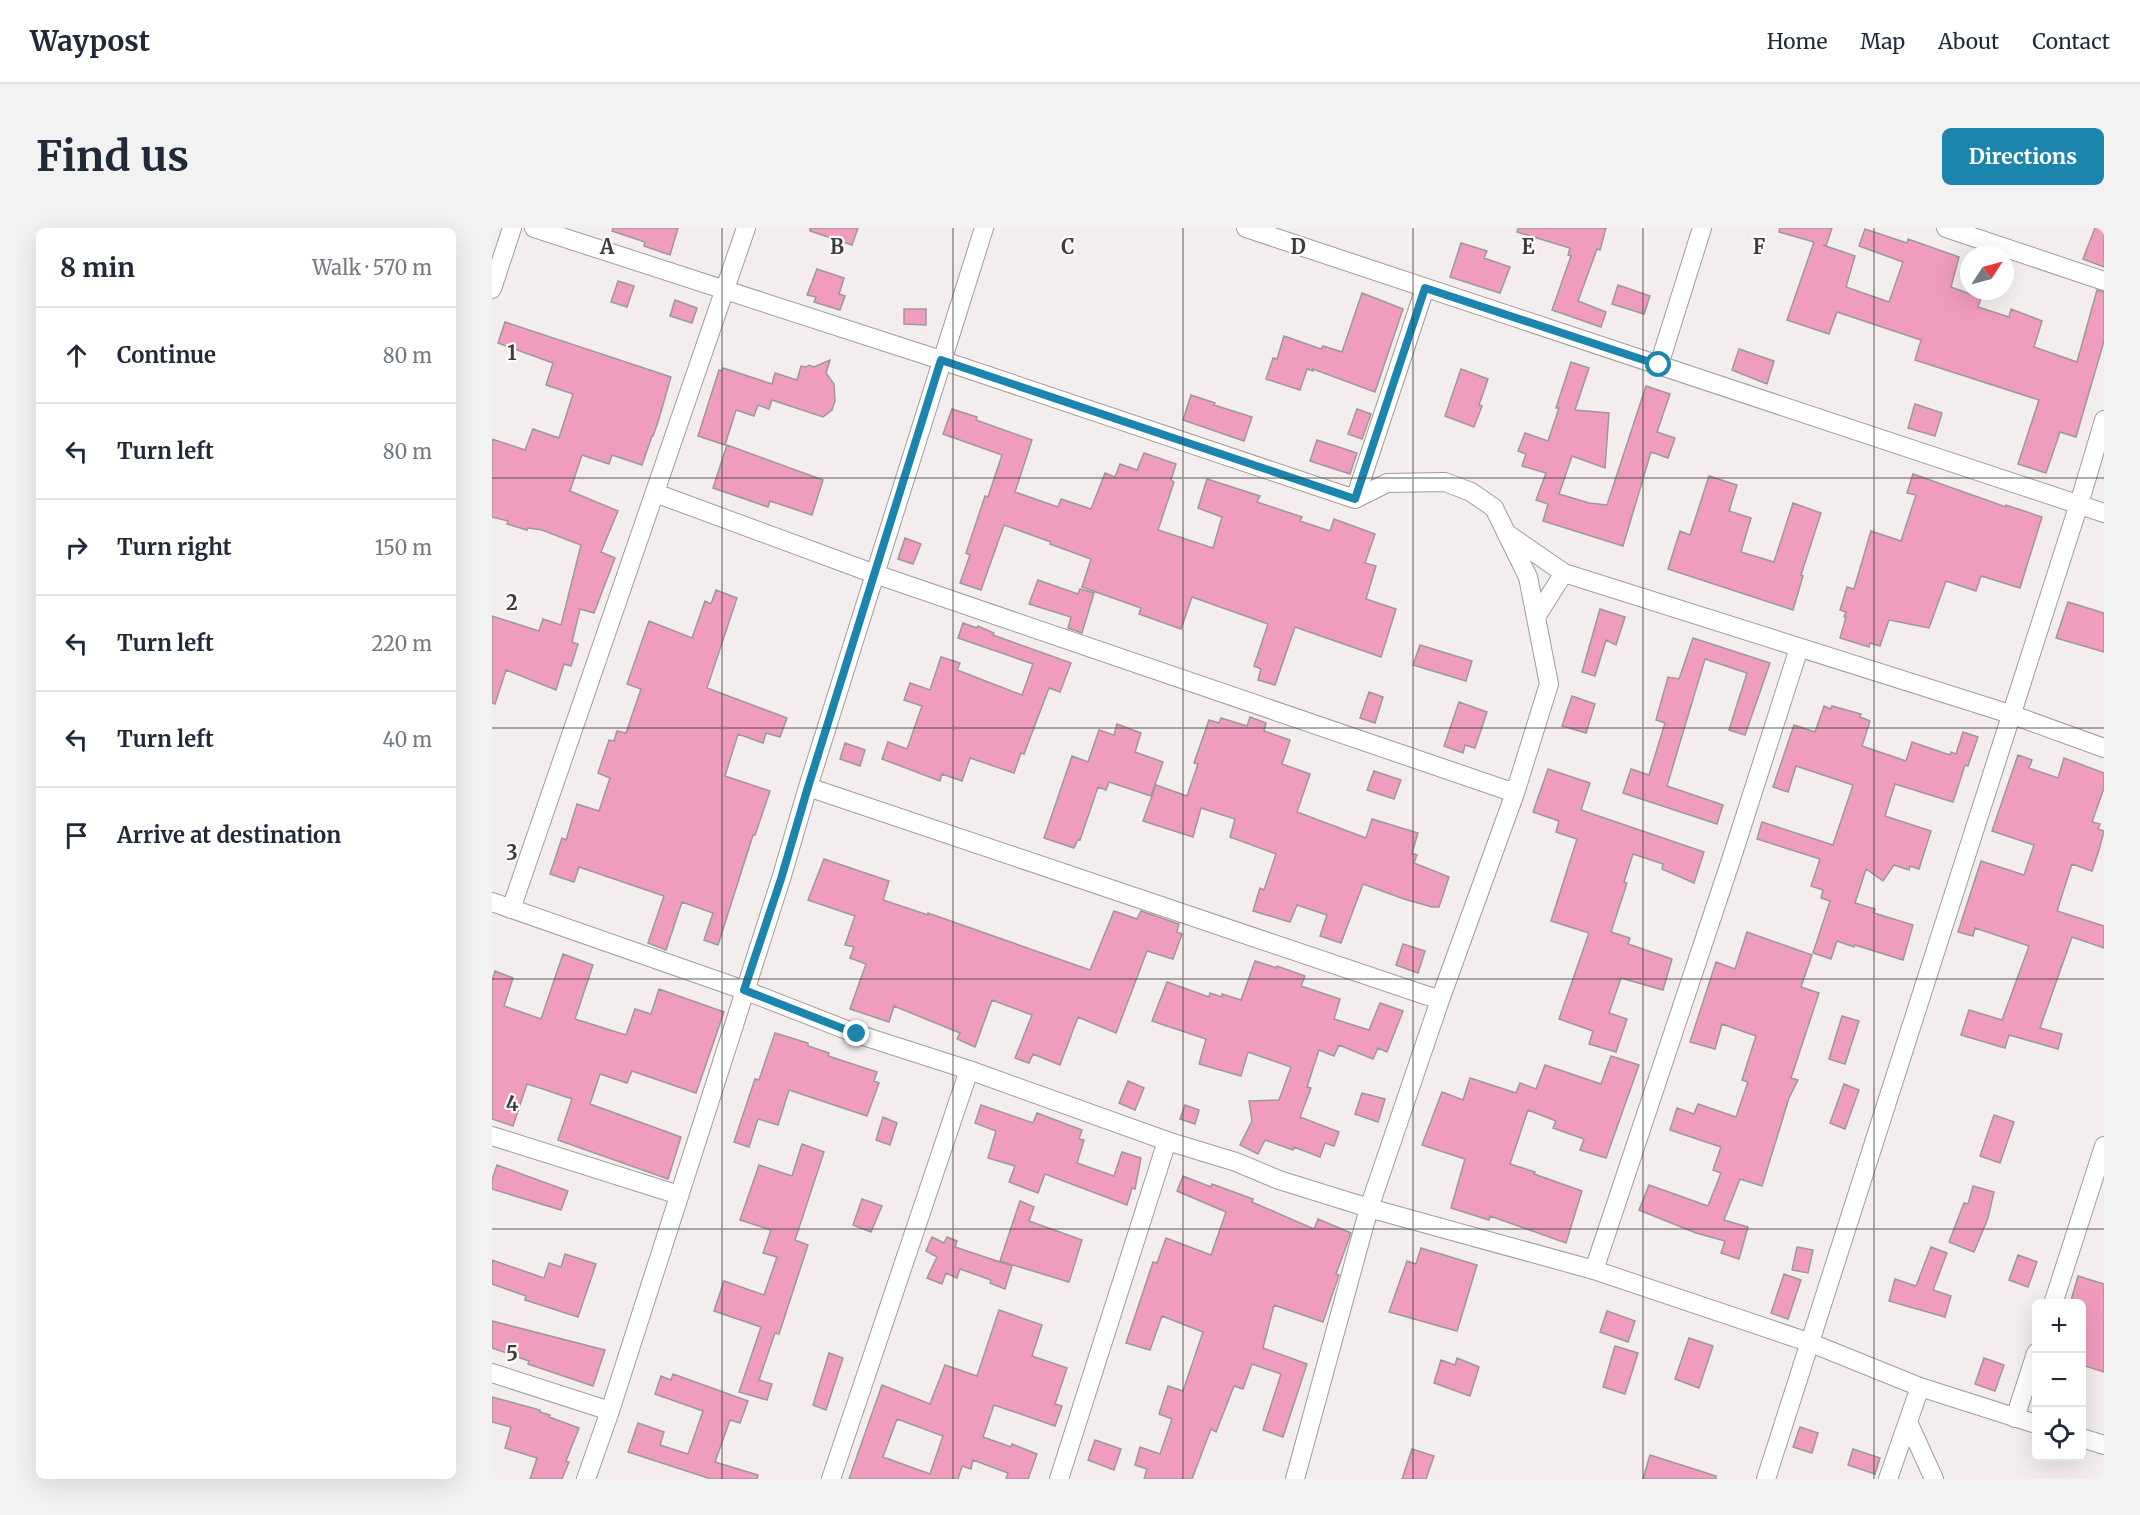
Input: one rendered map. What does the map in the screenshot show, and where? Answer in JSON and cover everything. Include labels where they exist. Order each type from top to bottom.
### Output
[{"type":"street","points":[[492,289],[512,228]]},
{"type":"street","points":[[534,228],[941,360],[1355,499],[1387,483],[1445,482],[1471,492],[1494,508],[1528,577],[1549,684],[1515,794],[1440,1000],[1369,1208],[1295,1479]]},
{"type":"street","points":[[511,909],[746,228]]},
{"type":"street","points":[[586,1479],[781,879],[984,228]]},
{"type":"street","points":[[1246,228],[2104,513]]},
{"type":"street","points":[[1659,365],[1702,228]]},
{"type":"street","points":[[1946,228],[2104,281]]},
{"type":"street","points":[[1355,499],[1425,288]]},
{"type":"street","points":[[1766,1479],[2104,420]]},
{"type":"street","points":[[655,493],[875,574],[1515,794]]},
{"type":"street","points":[[1506,533],[1564,573],[2010,714],[2104,748]]},
{"type":"street","points":[[1536,617],[1564,573]]},
{"type":"street","points":[[1594,1270],[1799,648]]},
{"type":"street","points":[[808,787],[1440,1000]]},
{"type":"street","points":[[492,902],[744,990],[857,1034],[969,1070],[1167,1141],[1236,1162],[1279,1180],[1369,1208],[1594,1270],[1811,1342],[1920,1387],[2032,1423]]},
{"type":"street","points":[[831,1479],[969,1070]]},
{"type":"street","points":[[492,1136],[679,1195]]},
{"type":"street","points":[[1059,1479],[1167,1141]]},
{"type":"street","points":[[2055,1299],[2104,1146]]},
{"type":"street","points":[[2016,1418],[2032,1368]]},
{"type":"street","points":[[492,1372],[610,1410]]},
{"type":"street","points":[[1888,1479],[1920,1387]]},
{"type":"street","points":[[1908,1422],[1934,1479]]},
{"type":"street","points":[[2086,1439],[2104,1445]]},
{"type":"building","points":[[613,228],[678,228],[670,255],[644,246],[645,242],[612,231]]},
{"type":"building","points":[[810,228],[858,228],[852,245],[810,231]]},
{"type":"building","points":[[1518,228],[1606,228],[1600,250],[1597,249],[1578,301],[1606,312],[1601,327],[1552,310],[1571,256],[1568,255],[1570,248],[1517,232]]},
{"type":"building","points":[[1780,228],[1832,228],[1826,246],[1823,245],[1855,256],[1846,287],[1889,302],[1903,262],[1859,246],[1865,229],[1907,243],[1908,239],[1959,257],[1951,287],[1960,290],[1960,300],[1980,300],[1978,307],[2009,317],[2011,309],[2042,321],[2034,347],[2077,362],[2097,290],[2104,292],[2104,341],[2076,437],[2060,432],[2046,473],[2018,464],[2039,400],[1915,360],[1921,340],[1837,312],[1829,334],[1787,320],[1814,242],[1779,232]]},
{"type":"building","points":[[2095,228],[2104,228],[2104,267],[2083,259]]},
{"type":"building","points":[[1461,243],[1487,251],[1484,258],[1510,267],[1500,293],[1450,277]]},
{"type":"building","points":[[817,269],[844,278],[839,294],[845,296],[840,310],[814,302],[816,297],[807,295]]},
{"type":"building","points":[[618,281],[634,286],[627,307],[611,302]]},
{"type":"building","points":[[1618,285],[1650,296],[1644,314],[1612,304]]},
{"type":"building","points":[[1362,293],[1403,309],[1375,392],[1313,369],[1313,371],[1307,369],[1300,390],[1266,379],[1273,358],[1277,359],[1284,336],[1321,349],[1323,346],[1342,352]]},
{"type":"building","points":[[675,300],[697,308],[692,323],[670,316]]},
{"type":"building","points":[[904,309],[926,309],[926,325],[904,324]]},
{"type":"building","points":[[505,322],[671,377],[642,465],[612,455],[609,464],[582,455],[570,491],[618,511],[601,552],[615,558],[594,613],[580,609],[572,642],[578,644],[571,666],[564,664],[556,690],[506,670],[495,704],[492,703],[492,616],[539,631],[543,619],[561,625],[581,545],[542,530],[528,528],[527,530],[507,524],[508,521],[492,517],[492,439],[525,450],[533,429],[559,438],[573,394],[546,385],[553,363],[498,343]]},
{"type":"building","points":[[1739,349],[1774,361],[1767,384],[1732,370]]},
{"type":"building","points":[[830,360],[826,373],[834,384],[835,401],[832,410],[823,417],[772,400],[769,409],[758,405],[754,416],[736,410],[725,445],[698,436],[719,370],[722,371],[723,368],[772,384],[775,373],[797,380],[801,366],[814,367]]},
{"type":"building","points":[[1571,362],[1589,368],[1575,410],[1609,413],[1605,468],[1572,456],[1559,494],[1589,503],[1607,505],[1646,386],[1670,394],[1657,432],[1675,438],[1668,458],[1651,452],[1623,546],[1543,521],[1548,504],[1536,500],[1546,473],[1522,466],[1526,454],[1518,451],[1525,433],[1548,441]]},
{"type":"building","points":[[1461,369],[1488,379],[1474,427],[1445,416]]},
{"type":"building","points":[[1191,395],[1252,417],[1244,441],[1183,420]]},
{"type":"building","points":[[1915,404],[1942,413],[1935,436],[1908,428]]},
{"type":"building","points":[[952,409],[1032,440],[1015,492],[1058,507],[1061,499],[1091,509],[1105,473],[1115,477],[1120,464],[1137,470],[1144,453],[1176,464],[1171,480],[1174,482],[1158,530],[1213,548],[1222,517],[1198,508],[1207,479],[1260,496],[1257,502],[1302,517],[1300,521],[1330,531],[1334,519],[1375,534],[1365,563],[1376,566],[1366,599],[1396,609],[1381,657],[1295,627],[1275,685],[1258,680],[1261,669],[1254,666],[1268,624],[1192,597],[1181,629],[1139,614],[1141,608],[1082,587],[1091,559],[1004,525],[981,590],[960,583],[970,555],[966,553],[985,496],[988,497],[1002,455],[943,434]]},
{"type":"building","points":[[1357,409],[1371,414],[1362,439],[1348,434]]},
{"type":"building","points":[[1317,440],[1357,453],[1350,474],[1310,461]]},
{"type":"building","points":[[727,445],[823,480],[812,515],[770,501],[768,507],[713,488]]},
{"type":"building","points":[[1913,474],[2006,507],[2006,505],[2042,517],[2020,588],[1981,576],[1976,591],[1946,581],[1929,628],[1889,620],[1880,646],[1870,643],[1869,647],[1840,638],[1846,612],[1840,610],[1847,587],[1854,589],[1871,531],[1901,541],[1916,495],[1907,493]]},
{"type":"building","points":[[1709,476],[1737,485],[1729,511],[1751,518],[1741,552],[1774,562],[1793,503],[1821,513],[1801,575],[1803,576],[1793,610],[1668,569],[1680,531],[1690,535]]},
{"type":"building","points":[[905,538],[921,544],[913,564],[898,559]]},
{"type":"building","points":[[1038,580],[1078,594],[1080,589],[1094,593],[1082,633],[1068,628],[1071,617],[1029,604]]},
{"type":"building","points":[[716,590],[737,598],[707,688],[787,718],[780,737],[766,733],[763,743],[738,734],[725,776],[770,791],[755,835],[753,835],[718,945],[704,940],[713,913],[682,902],[666,950],[648,943],[664,896],[579,867],[574,882],[550,874],[562,838],[566,840],[577,804],[599,811],[610,778],[598,773],[609,740],[614,741],[617,731],[626,733],[641,689],[627,684],[649,621],[692,638],[705,601],[711,604]]},
{"type":"building","points":[[2068,602],[2104,613],[2104,652],[2056,638]]},
{"type":"building","points":[[1600,609],[1625,617],[1616,645],[1606,640],[1595,676],[1582,672]]},
{"type":"building","points":[[963,623],[977,628],[978,626],[994,633],[993,635],[1071,663],[1060,692],[1049,688],[1024,754],[1021,753],[1014,773],[970,758],[962,781],[942,774],[940,781],[882,759],[888,742],[907,749],[922,706],[904,700],[910,683],[930,690],[941,657],[960,663],[957,670],[1022,695],[1033,664],[958,638]]},
{"type":"building","points":[[1693,638],[1770,663],[1745,735],[1729,730],[1747,673],[1705,659],[1667,786],[1723,805],[1717,824],[1623,793],[1631,769],[1649,775],[1665,723],[1656,720],[1668,677],[1679,679]]},
{"type":"building","points":[[1420,645],[1472,661],[1466,681],[1413,665]]},
{"type":"building","points":[[1369,692],[1383,697],[1375,723],[1360,718]]},
{"type":"building","points":[[1572,696],[1595,704],[1586,733],[1562,726]]},
{"type":"building","points":[[1459,702],[1487,712],[1475,748],[1465,745],[1463,753],[1444,746]]},
{"type":"building","points":[[1824,706],[1861,714],[1860,717],[1870,721],[1862,746],[1906,761],[1912,742],[1950,755],[1951,752],[1956,754],[1963,732],[1978,737],[1968,766],[1965,765],[1953,802],[1895,784],[1885,816],[1931,831],[1919,869],[1910,866],[1909,870],[1894,865],[1883,881],[1866,869],[1855,903],[1875,909],[1874,913],[1913,925],[1903,960],[1837,941],[1831,959],[1813,953],[1830,901],[1821,898],[1823,890],[1811,886],[1820,859],[1757,839],[1762,822],[1833,845],[1853,785],[1796,766],[1788,792],[1773,787],[1794,725],[1815,732]]},
{"type":"building","points":[[1250,717],[1266,723],[1264,731],[1290,740],[1282,764],[1310,774],[1297,812],[1366,838],[1372,819],[1418,833],[1412,853],[1417,855],[1414,863],[1449,877],[1439,907],[1404,899],[1363,884],[1341,943],[1320,936],[1327,915],[1297,905],[1290,922],[1253,911],[1260,888],[1264,890],[1276,854],[1230,837],[1235,819],[1201,808],[1193,837],[1143,821],[1156,785],[1187,796],[1198,764],[1194,763],[1209,720],[1219,723],[1221,718],[1247,726]]},
{"type":"building","points":[[1117,724],[1141,733],[1135,752],[1163,762],[1151,796],[1109,782],[1106,790],[1098,787],[1080,840],[1078,839],[1074,848],[1044,838],[1072,756],[1088,762],[1099,730],[1114,735]]},
{"type":"building","points":[[845,743],[865,750],[860,766],[840,759]]},
{"type":"building","points":[[2018,755],[2032,760],[2029,768],[2058,778],[2064,758],[2104,773],[2104,788],[2092,822],[2100,824],[2098,829],[2104,831],[2092,871],[2072,864],[2057,911],[2104,926],[2104,948],[2072,937],[2040,1028],[2062,1034],[2058,1049],[2009,1035],[2005,1048],[1961,1035],[1969,1010],[2002,1020],[2029,946],[1975,928],[1973,936],[1958,932],[1981,861],[2024,875],[2034,845],[1992,831]]},
{"type":"building","points":[[1548,769],[1590,783],[1581,810],[1704,852],[1694,883],[1662,869],[1663,864],[1633,854],[1624,882],[1627,883],[1611,932],[1630,938],[1628,944],[1672,959],[1663,990],[1621,978],[1609,1013],[1627,1019],[1616,1052],[1589,1044],[1593,1031],[1559,1019],[1589,933],[1551,921],[1577,839],[1556,832],[1559,821],[1533,812]]},
{"type":"building","points":[[1374,771],[1401,780],[1394,799],[1367,790]]},
{"type":"building","points":[[824,859],[889,881],[883,900],[928,915],[928,913],[1090,970],[1114,911],[1137,919],[1141,911],[1179,924],[1177,932],[1182,934],[1173,959],[1147,951],[1116,1033],[1078,1017],[1060,1065],[1033,1054],[1029,1063],[1015,1058],[1032,1015],[992,1000],[975,1047],[957,1039],[960,1033],[894,1006],[889,1022],[850,1009],[866,964],[850,958],[854,947],[845,945],[855,916],[808,900]]},
{"type":"building","points":[[1747,932],[1812,955],[1801,987],[1819,993],[1791,1078],[1798,1080],[1789,1098],[1762,1186],[1740,1179],[1724,1220],[1748,1227],[1739,1259],[1721,1253],[1725,1241],[1696,1233],[1639,1210],[1649,1185],[1708,1206],[1721,1173],[1713,1170],[1721,1147],[1670,1130],[1677,1108],[1694,1114],[1698,1104],[1736,1117],[1748,1082],[1742,1080],[1756,1036],[1722,1024],[1715,1049],[1690,1042],[1716,962],[1735,969]]},
{"type":"building","points":[[1403,944],[1425,951],[1418,973],[1396,965]]},
{"type":"building","points":[[563,954],[593,965],[575,1019],[626,1035],[635,1009],[651,1014],[659,989],[724,1012],[696,1093],[632,1071],[627,1083],[600,1074],[590,1104],[681,1137],[668,1179],[558,1140],[572,1099],[543,1089],[527,1084],[513,1126],[492,1119],[492,981],[495,971],[513,978],[504,1006],[541,1019]]},
{"type":"building","points":[[1255,961],[1305,976],[1301,986],[1340,999],[1334,1019],[1369,1030],[1380,1003],[1403,1011],[1387,1052],[1378,1048],[1373,1059],[1339,1045],[1334,1056],[1319,1050],[1307,1087],[1311,1088],[1300,1117],[1339,1132],[1334,1146],[1325,1143],[1320,1157],[1294,1147],[1293,1150],[1265,1140],[1258,1154],[1240,1145],[1252,1121],[1249,1101],[1279,1100],[1291,1067],[1248,1052],[1241,1076],[1199,1064],[1206,1039],[1152,1021],[1167,982],[1209,997],[1210,993],[1222,997],[1222,994],[1241,1000]]},
{"type":"building","points":[[1842,1016],[1859,1021],[1845,1064],[1829,1059]]},
{"type":"building","points":[[775,1033],[808,1043],[808,1046],[829,1053],[828,1056],[877,1072],[874,1081],[879,1083],[867,1116],[789,1090],[778,1125],[758,1119],[749,1147],[734,1142],[755,1079],[759,1080]]},
{"type":"building","points":[[1611,1056],[1639,1065],[1606,1158],[1580,1150],[1584,1139],[1553,1128],[1556,1121],[1528,1110],[1510,1164],[1582,1191],[1566,1243],[1490,1216],[1489,1220],[1451,1208],[1465,1159],[1422,1145],[1442,1092],[1463,1100],[1470,1078],[1516,1093],[1520,1083],[1536,1089],[1545,1065],[1601,1084]]},
{"type":"building","points":[[1128,1081],[1144,1088],[1135,1110],[1119,1103]]},
{"type":"building","points":[[1844,1084],[1859,1090],[1845,1129],[1830,1123]]},
{"type":"building","points":[[1362,1093],[1385,1099],[1378,1122],[1355,1114]]},
{"type":"building","points":[[981,1105],[1033,1123],[1037,1113],[1082,1130],[1079,1139],[1084,1140],[1077,1163],[1114,1176],[1122,1152],[1141,1158],[1135,1189],[1132,1188],[1127,1205],[1045,1174],[1038,1193],[1009,1182],[1015,1166],[988,1158],[996,1131],[975,1123]]},
{"type":"building","points":[[1185,1105],[1199,1110],[1195,1124],[1180,1119]]},
{"type":"building","points":[[1994,1115],[2014,1122],[2000,1163],[1980,1156]]},
{"type":"building","points":[[883,1117],[897,1123],[890,1145],[876,1140]]},
{"type":"building","points":[[802,1144],[824,1152],[795,1240],[808,1245],[779,1334],[775,1333],[759,1380],[772,1384],[767,1400],[739,1392],[761,1327],[714,1311],[724,1281],[764,1295],[777,1257],[763,1253],[771,1230],[740,1220],[759,1165],[792,1176]]},
{"type":"building","points":[[497,1165],[568,1191],[561,1210],[492,1189],[492,1180]]},
{"type":"building","points":[[1183,1176],[1253,1199],[1252,1202],[1314,1229],[1318,1219],[1351,1233],[1336,1274],[1339,1275],[1323,1322],[1274,1305],[1263,1348],[1307,1364],[1283,1437],[1263,1430],[1281,1374],[1252,1364],[1243,1389],[1234,1386],[1216,1432],[1211,1429],[1192,1479],[1144,1479],[1147,1469],[1135,1465],[1140,1447],[1160,1454],[1172,1419],[1159,1414],[1168,1386],[1183,1391],[1203,1332],[1162,1316],[1150,1350],[1126,1343],[1153,1262],[1157,1263],[1166,1238],[1211,1255],[1226,1212],[1177,1191]]},
{"type":"building","points":[[1973,1186],[1994,1192],[1988,1218],[1974,1252],[1949,1242],[1964,1203],[1968,1204]]},
{"type":"building","points":[[862,1199],[882,1206],[871,1232],[853,1225]]},
{"type":"building","points":[[1020,1201],[1034,1207],[1029,1221],[1082,1240],[1069,1282],[1000,1261]]},
{"type":"building","points":[[932,1237],[944,1243],[947,1237],[957,1241],[955,1247],[1012,1266],[1005,1289],[990,1283],[991,1280],[960,1269],[957,1278],[946,1273],[942,1284],[927,1278],[937,1257],[926,1251]]},
{"type":"building","points":[[1797,1247],[1813,1250],[1808,1273],[1792,1270]]},
{"type":"building","points":[[1931,1247],[1947,1253],[1933,1290],[1951,1296],[1945,1317],[1889,1301],[1895,1279],[1916,1286]]},
{"type":"building","points":[[1421,1248],[1477,1265],[1457,1331],[1389,1312],[1407,1261],[1416,1264]]},
{"type":"building","points":[[565,1254],[596,1264],[578,1317],[525,1300],[526,1296],[492,1284],[492,1260],[544,1278],[549,1263],[561,1267]]},
{"type":"building","points":[[2018,1255],[2037,1262],[2028,1287],[2009,1280]]},
{"type":"building","points":[[1784,1274],[1801,1280],[1788,1319],[1771,1313]]},
{"type":"building","points":[[2078,1276],[2104,1284],[2104,1372],[2086,1366],[2086,1299],[2071,1299]]},
{"type":"building","points":[[999,1310],[1042,1325],[1032,1356],[1067,1368],[1055,1404],[1062,1406],[1055,1426],[994,1405],[983,1437],[1011,1447],[1012,1444],[1037,1454],[1028,1479],[1006,1479],[1008,1473],[973,1460],[971,1469],[962,1466],[958,1479],[849,1479],[882,1385],[930,1404],[945,1365],[977,1376]],"holes":[[[897,1419],[943,1436],[930,1474],[883,1457]]]},
{"type":"building","points":[[1607,1311],[1635,1321],[1628,1342],[1600,1332]]},
{"type":"building","points":[[492,1321],[605,1350],[593,1386],[528,1364],[529,1361],[492,1348]]},
{"type":"building","points":[[1689,1338],[1713,1346],[1699,1388],[1675,1379]]},
{"type":"building","points":[[1615,1346],[1638,1353],[1625,1394],[1603,1387]]},
{"type":"building","points":[[829,1353],[843,1358],[826,1410],[813,1405]]},
{"type":"building","points":[[1457,1358],[1479,1367],[1470,1396],[1434,1383],[1441,1360],[1455,1365]]},
{"type":"building","points":[[1984,1358],[2004,1365],[1995,1391],[1975,1384]]},
{"type":"building","points":[[673,1374],[748,1401],[740,1423],[730,1420],[715,1462],[758,1475],[757,1479],[711,1479],[628,1452],[638,1423],[664,1432],[660,1445],[688,1454],[703,1411],[655,1394],[661,1376],[671,1380]]},
{"type":"building","points":[[492,1397],[540,1410],[550,1415],[549,1417],[579,1428],[566,1461],[569,1462],[562,1479],[530,1479],[537,1458],[505,1448],[511,1427],[492,1422]]},
{"type":"building","points":[[1800,1427],[1818,1433],[1812,1453],[1793,1447]]},
{"type":"building","points":[[1095,1440],[1121,1449],[1114,1470],[1088,1460]]},
{"type":"building","points":[[1412,1449],[1434,1456],[1426,1479],[1402,1479]]},
{"type":"building","points":[[1853,1449],[1880,1458],[1875,1474],[1848,1465]]},
{"type":"building","points":[[1650,1455],[1716,1476],[1716,1479],[1643,1479]]},
{"type":"route","points":[[857,1034],[744,990],[781,879],[941,360],[1355,499],[1425,288],[1659,365]]}]
